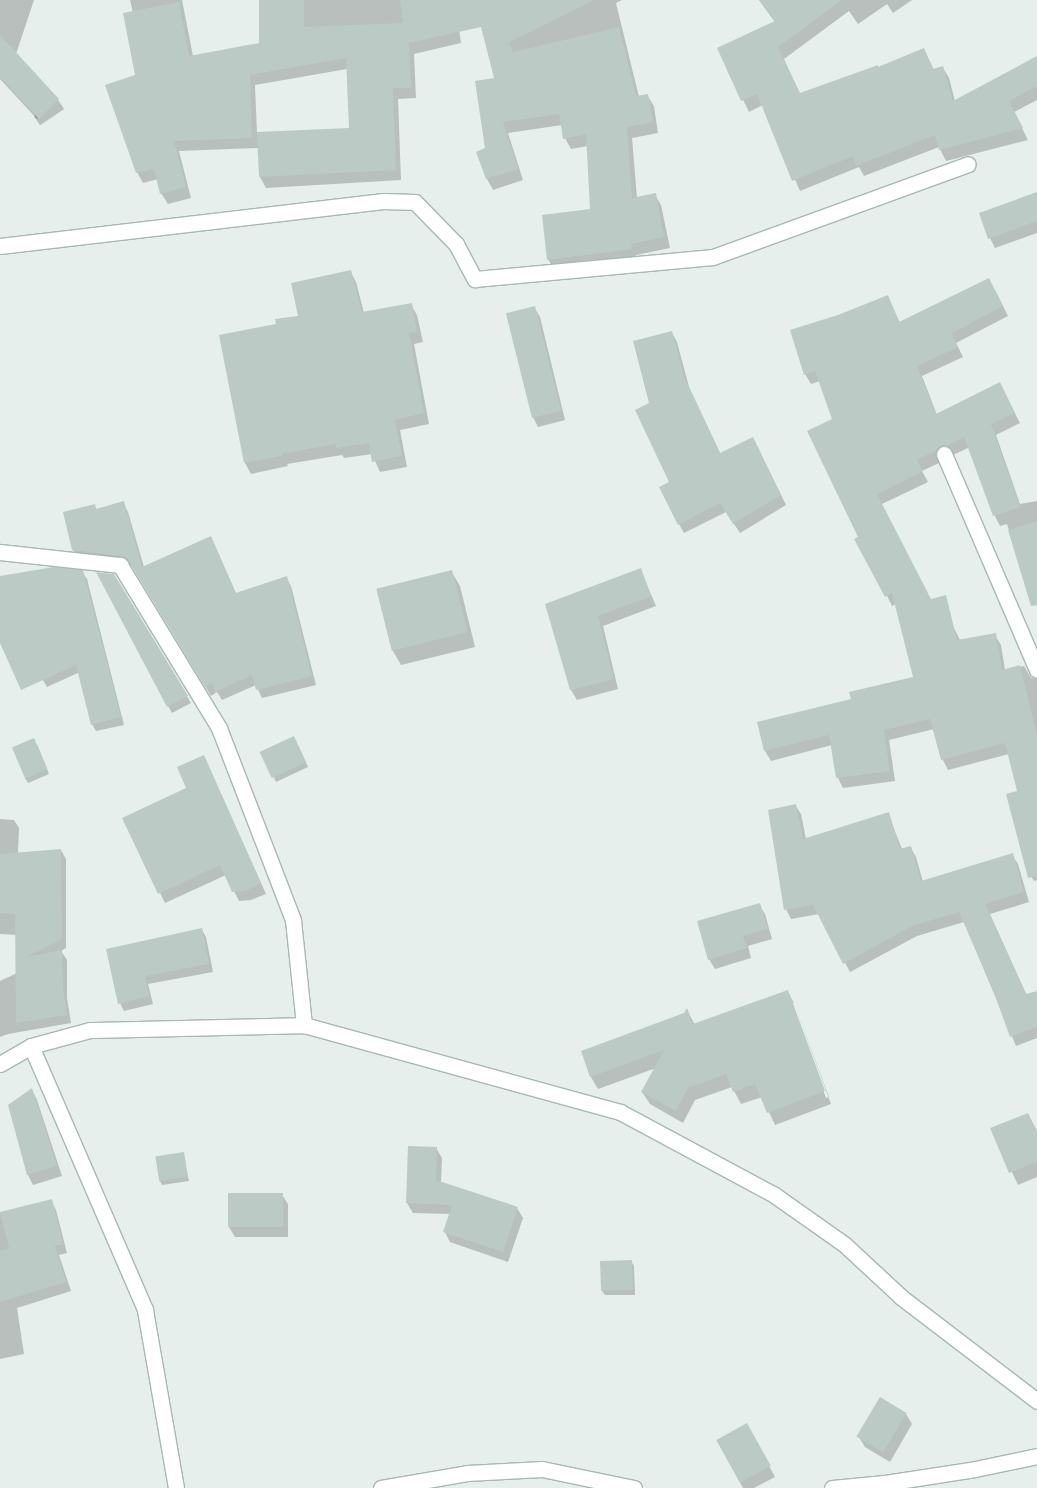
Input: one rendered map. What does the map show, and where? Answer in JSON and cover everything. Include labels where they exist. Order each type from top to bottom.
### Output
[{"type":"street","points":[[0,246],[383,201],[415,202],[456,244],[475,278],[713,257],[968,164]]},
{"type":"street","points":[[944,454],[1037,670]]},
{"type":"street","points":[[0,552],[120,565],[219,728],[293,920],[304,1024]]},
{"type":"street","points":[[0,1064],[31,1046],[90,1030],[304,1024],[620,1112],[773,1194],[844,1244],[901,1297],[1037,1401]]},
{"type":"street","points":[[31,1046],[145,1310],[176,1488]]},
{"type":"street","points":[[832,1488],[894,1482],[975,1469],[1037,1456]]},
{"type":"street","points":[[381,1488],[467,1473],[542,1468],[634,1488]]},
{"type":"building","points":[[259,0],[304,0],[304,27],[403,23],[400,0],[594,0],[509,42],[513,52],[619,27],[636,96],[648,94],[653,122],[627,127],[632,198],[656,193],[664,237],[631,244],[632,249],[547,260],[542,215],[590,209],[586,134],[563,139],[559,114],[503,122],[518,169],[486,179],[476,152],[485,148],[475,81],[494,78],[481,27],[409,43],[411,88],[393,88],[396,170],[259,177],[257,132],[349,128],[346,58],[250,75],[252,138],[174,141],[186,187],[160,194],[154,169],[136,173],[105,85],[135,75],[123,13],[179,2],[189,56],[259,43]]},
{"type":"building","points":[[759,0],[842,0],[778,47],[800,93],[878,65],[878,67],[924,48],[933,69],[943,66],[953,101],[1037,56],[1037,86],[1009,101],[1023,128],[939,150],[935,135],[856,166],[853,156],[792,181],[757,94],[741,101],[717,48],[775,21]]},
{"type":"building","points":[[0,35],[59,99],[39,119],[0,77]]},
{"type":"building","points":[[1037,192],[1037,221],[988,239],[979,213]]},
{"type":"building","points":[[351,270],[362,312],[412,303],[417,332],[409,333],[424,413],[395,420],[402,456],[372,462],[369,443],[336,448],[336,444],[244,463],[219,335],[276,324],[275,319],[298,316],[291,283]]},
{"type":"building","points":[[989,278],[1003,306],[952,333],[958,347],[917,366],[936,414],[1000,382],[1015,413],[991,424],[1020,507],[993,516],[964,437],[947,446],[940,446],[935,451],[917,460],[923,471],[877,494],[931,599],[946,595],[957,640],[996,633],[1002,670],[1020,665],[1037,735],[1037,876],[1028,878],[1006,794],[1017,791],[1005,743],[941,760],[930,719],[884,730],[890,771],[836,778],[829,735],[764,751],[757,722],[851,699],[849,692],[913,677],[892,593],[885,597],[854,539],[858,537],[807,431],[832,419],[815,371],[804,375],[790,330],[838,315],[888,295],[899,322]]},
{"type":"building","points":[[535,306],[561,411],[532,418],[506,313]]},
{"type":"building","points":[[672,331],[684,377],[720,453],[753,437],[781,495],[733,524],[720,503],[678,525],[659,487],[669,482],[635,410],[649,403],[633,341]]},
{"type":"building","points":[[124,501],[142,567],[211,536],[236,593],[287,576],[312,676],[256,690],[252,675],[215,692],[212,683],[205,687],[128,560],[121,556],[72,550],[63,512],[95,504],[96,509]]},
{"type":"building","points":[[1037,521],[1037,605],[1031,606],[1008,530]]},
{"type":"building","points":[[54,567],[83,570],[121,717],[91,725],[76,665],[21,690],[0,643],[0,576]]},
{"type":"building","points":[[641,568],[651,596],[598,616],[614,679],[570,690],[545,604]]},
{"type":"building","points":[[452,570],[467,632],[392,651],[376,589]]},
{"type":"building","points":[[96,572],[114,574],[188,696],[167,707]]},
{"type":"building","points":[[294,736],[306,762],[272,778],[260,752]]},
{"type":"building","points":[[34,738],[47,769],[25,779],[12,747]]},
{"type":"building","points":[[204,755],[261,883],[245,891],[232,892],[220,865],[158,894],[122,818],[186,788],[177,767]]},
{"type":"building","points":[[796,804],[803,839],[889,812],[900,849],[911,846],[921,881],[1013,853],[1024,892],[985,904],[1026,994],[1037,991],[1037,1027],[1010,1037],[993,990],[959,912],[912,926],[843,964],[813,905],[784,910],[768,810]]},
{"type":"building","points":[[61,849],[62,939],[26,957],[62,950],[63,988],[67,1015],[16,1023],[15,914],[0,913],[0,854]]},
{"type":"building","points":[[760,903],[768,929],[743,936],[747,948],[708,960],[697,921]]},
{"type":"building","points":[[202,928],[209,964],[145,976],[149,996],[118,1004],[106,949]]},
{"type":"building","points":[[788,990],[825,1091],[767,1113],[755,1084],[733,1092],[726,1074],[688,1088],[676,1111],[641,1092],[664,1050],[590,1077],[581,1051],[684,1013],[687,1008],[693,1024]]},
{"type":"building","points":[[32,1088],[57,1166],[27,1175],[8,1105]]},
{"type":"building","points":[[1028,1113],[1037,1133],[1037,1162],[1009,1173],[990,1128]]},
{"type":"building","points":[[408,1146],[437,1147],[436,1180],[518,1207],[503,1252],[443,1232],[452,1205],[406,1203]]},
{"type":"building","points":[[184,1152],[188,1177],[159,1181],[155,1157]]},
{"type":"building","points":[[228,1193],[283,1193],[283,1227],[228,1227]]},
{"type":"building","points":[[52,1199],[63,1244],[55,1246],[66,1282],[0,1302],[0,1251],[9,1248],[0,1212]]},
{"type":"building","points":[[632,1260],[633,1290],[601,1291],[600,1261]]},
{"type":"building","points":[[880,1397],[907,1413],[883,1452],[856,1436]]},
{"type":"building","points":[[747,1423],[771,1466],[740,1483],[716,1440]]}]
